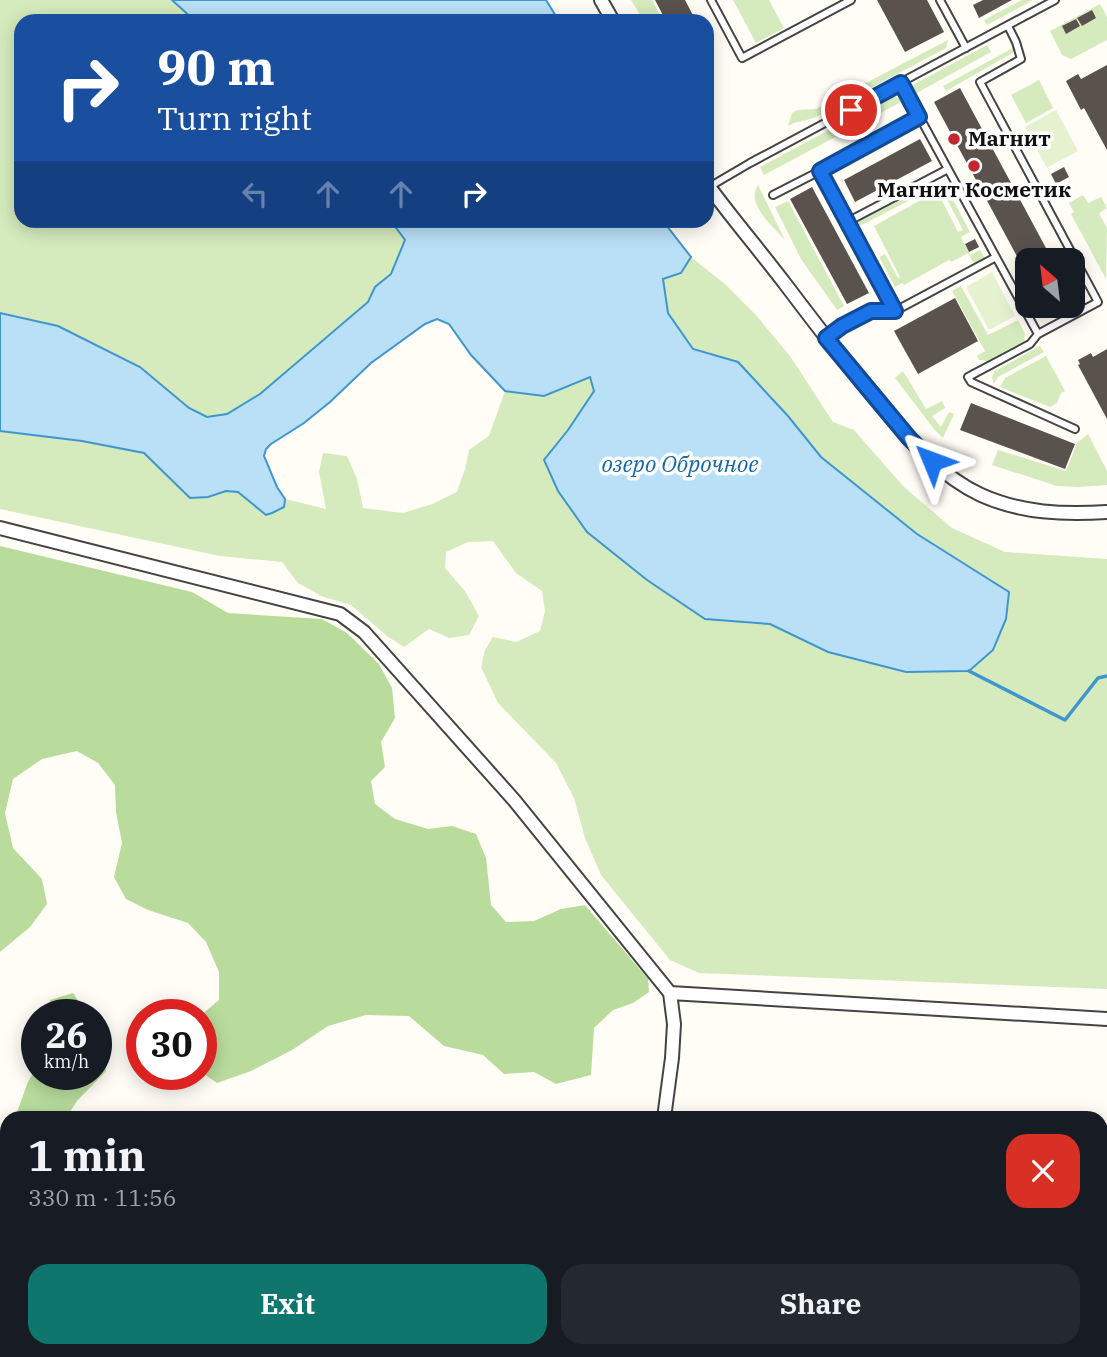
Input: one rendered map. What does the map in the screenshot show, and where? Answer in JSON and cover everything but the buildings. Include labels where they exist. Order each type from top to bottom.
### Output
[{"type":"street","points":[[714,193],[826,338],[909,438],[932,461],[982,495],[1008,504],[1041,512],[1107,512]]},
{"type":"street","points":[[0,528],[340,614],[364,632],[514,800],[670,993],[674,1024],[665,1111]]},
{"type":"street","points":[[670,993],[1107,1019]]},
{"type":"lane","points":[[711,0],[742,58],[852,0]]},
{"type":"lane","points":[[940,0],[966,48]]},
{"type":"lane","points":[[714,182],[1055,0]]},
{"type":"lane","points":[[1008,26],[1021,60],[980,82],[1098,302]]},
{"type":"lane","points":[[901,83],[1038,334]]},
{"type":"lane","points":[[774,195],[919,117]]},
{"type":"lane","points":[[847,222],[947,169]]},
{"type":"lane","points":[[820,171],[895,311]]},
{"type":"lane","points":[[826,338],[871,311],[895,311],[996,257]]},
{"type":"lane","points":[[1074,429],[971,382],[968,377],[1030,344],[1038,334],[1107,297]]},
{"type":"green space","points":[[0,0],[172,0],[187,14],[14,14],[14,228],[396,228],[405,240],[391,275],[375,287],[368,302],[260,394],[227,414],[207,417],[189,408],[140,367],[59,326],[0,313]]},
{"type":"green space","points":[[631,0],[652,0],[659,14],[640,14]]},
{"type":"green space","points":[[733,0],[769,0],[784,28],[756,43]]},
{"type":"green space","points":[[1022,0],[1033,0],[987,25],[984,20]]},
{"type":"green space","points":[[1100,4],[1107,17],[1107,40],[1071,59],[1062,55],[1050,31]]},
{"type":"green space","points":[[948,40],[946,48],[814,118],[788,126],[792,113],[797,110],[816,109]]},
{"type":"green space","points":[[987,45],[991,52],[913,95],[913,85]]},
{"type":"green space","points":[[1013,48],[1014,52],[946,91],[943,86]]},
{"type":"green space","points":[[1039,80],[1053,108],[1026,123],[1011,95]]},
{"type":"green space","points":[[892,96],[899,98],[901,102],[764,175],[760,167]]},
{"type":"green space","points":[[1056,110],[1078,151],[1047,168],[1025,127]]},
{"type":"green space","points":[[935,182],[937,186],[854,229],[852,225]]},
{"type":"green space","points":[[758,185],[785,240],[758,207],[755,192]]},
{"type":"green space","points":[[945,185],[970,232],[961,237],[970,255],[980,250],[985,258],[974,264],[968,253],[895,287],[879,257],[885,254],[898,278],[900,277],[874,226],[937,191],[958,232],[963,230],[941,188]]},
{"type":"green space","points":[[1083,195],[1088,203],[1101,197],[1107,208],[1099,213],[1107,228],[1106,279],[1071,214],[1074,212],[1069,203]]},
{"type":"green space","points":[[788,201],[844,306],[837,310],[801,259],[775,207]]},
{"type":"green space","points":[[691,257],[726,285],[755,314],[790,356],[833,422],[854,430],[904,487],[952,528],[1005,552],[1107,559],[1107,989],[699,973],[670,960],[601,875],[585,838],[574,798],[556,763],[498,703],[481,667],[485,650],[493,637],[516,642],[540,631],[545,611],[542,591],[516,573],[493,541],[468,542],[446,552],[445,568],[465,591],[479,616],[469,635],[449,638],[429,629],[404,647],[351,605],[321,596],[298,583],[282,562],[220,556],[0,509],[0,431],[82,441],[144,453],[190,498],[208,497],[226,491],[238,492],[266,515],[283,507],[285,499],[326,509],[319,472],[323,453],[347,456],[357,479],[363,508],[403,513],[432,504],[457,492],[469,450],[489,436],[505,391],[544,396],[589,376],[594,391],[544,460],[587,531],[647,580],[705,619],[770,624],[828,652],[971,567],[917,535],[821,457],[788,416],[738,363],[693,349],[667,313],[663,279],[681,273]]},
{"type":"green space","points":[[992,272],[1015,316],[989,330],[966,287]]},
{"type":"green space","points":[[961,286],[988,335],[1018,320],[1025,334],[1024,341],[987,361],[979,360],[977,356],[985,351],[952,291]]},
{"type":"green space","points":[[1040,346],[1044,352],[998,377],[994,384],[992,378],[995,371]]},
{"type":"green space","points":[[1046,356],[1065,391],[1061,393],[1057,403],[1050,407],[1000,387],[1005,378]]},
{"type":"green space","points":[[903,371],[926,409],[942,401],[945,408],[932,416],[941,427],[949,412],[954,414],[943,438],[895,378]]},
{"type":"green space","points":[[1088,434],[1107,471],[1107,485],[1057,486],[992,465],[998,450],[1066,471],[1077,443]]},
{"type":"green space","points":[[0,546],[192,592],[228,613],[322,619],[347,633],[379,664],[392,688],[395,718],[381,742],[385,767],[371,781],[375,804],[395,819],[428,829],[452,826],[476,834],[486,858],[491,905],[506,922],[534,921],[561,909],[585,905],[648,979],[649,992],[633,1003],[613,1010],[594,1028],[591,1075],[556,1084],[534,1072],[504,1074],[483,1055],[444,1046],[409,1016],[366,1015],[328,1026],[292,1050],[251,1071],[217,1083],[219,972],[206,942],[188,923],[148,910],[126,899],[114,877],[122,843],[116,812],[115,785],[98,763],[77,751],[42,759],[13,779],[5,813],[13,848],[42,879],[47,904],[30,927],[0,952]]},
{"type":"green space","points":[[73,993],[77,999],[53,999]]},
{"type":"green space","points":[[25,1090],[88,1090],[71,1111],[17,1111]]},
{"type":"water","points":[[172,0],[546,0],[555,14],[187,14]]},
{"type":"water","name":"озеро Оброчное","points":[[396,228],[668,228],[691,257],[681,273],[663,279],[668,313],[693,349],[738,362],[788,416],[821,457],[917,534],[1009,592],[1006,619],[993,650],[969,671],[906,672],[828,652],[770,624],[705,619],[647,580],[587,532],[558,491],[544,460],[594,391],[590,377],[544,396],[505,391],[471,355],[449,324],[437,319],[425,324],[371,363],[330,402],[266,449],[264,456],[285,499],[284,507],[266,515],[238,492],[226,491],[208,497],[190,498],[144,453],[82,441],[0,431],[0,313],[58,326],[140,367],[189,408],[207,417],[227,414],[260,394],[368,302],[375,287],[391,274],[405,240]]},
{"type":"waterway","points":[[969,671],[1065,720],[1098,678],[1107,676]]},
{"type":"place","name":"Магнит","points":[[954,139]]},
{"type":"place","name":"Магнит Косметик","points":[[974,166]]},
{"type":"route","points":[[851,110],[901,83],[919,117],[820,171],[895,311],[871,311],[826,338],[871,394],[932,461]]}]
